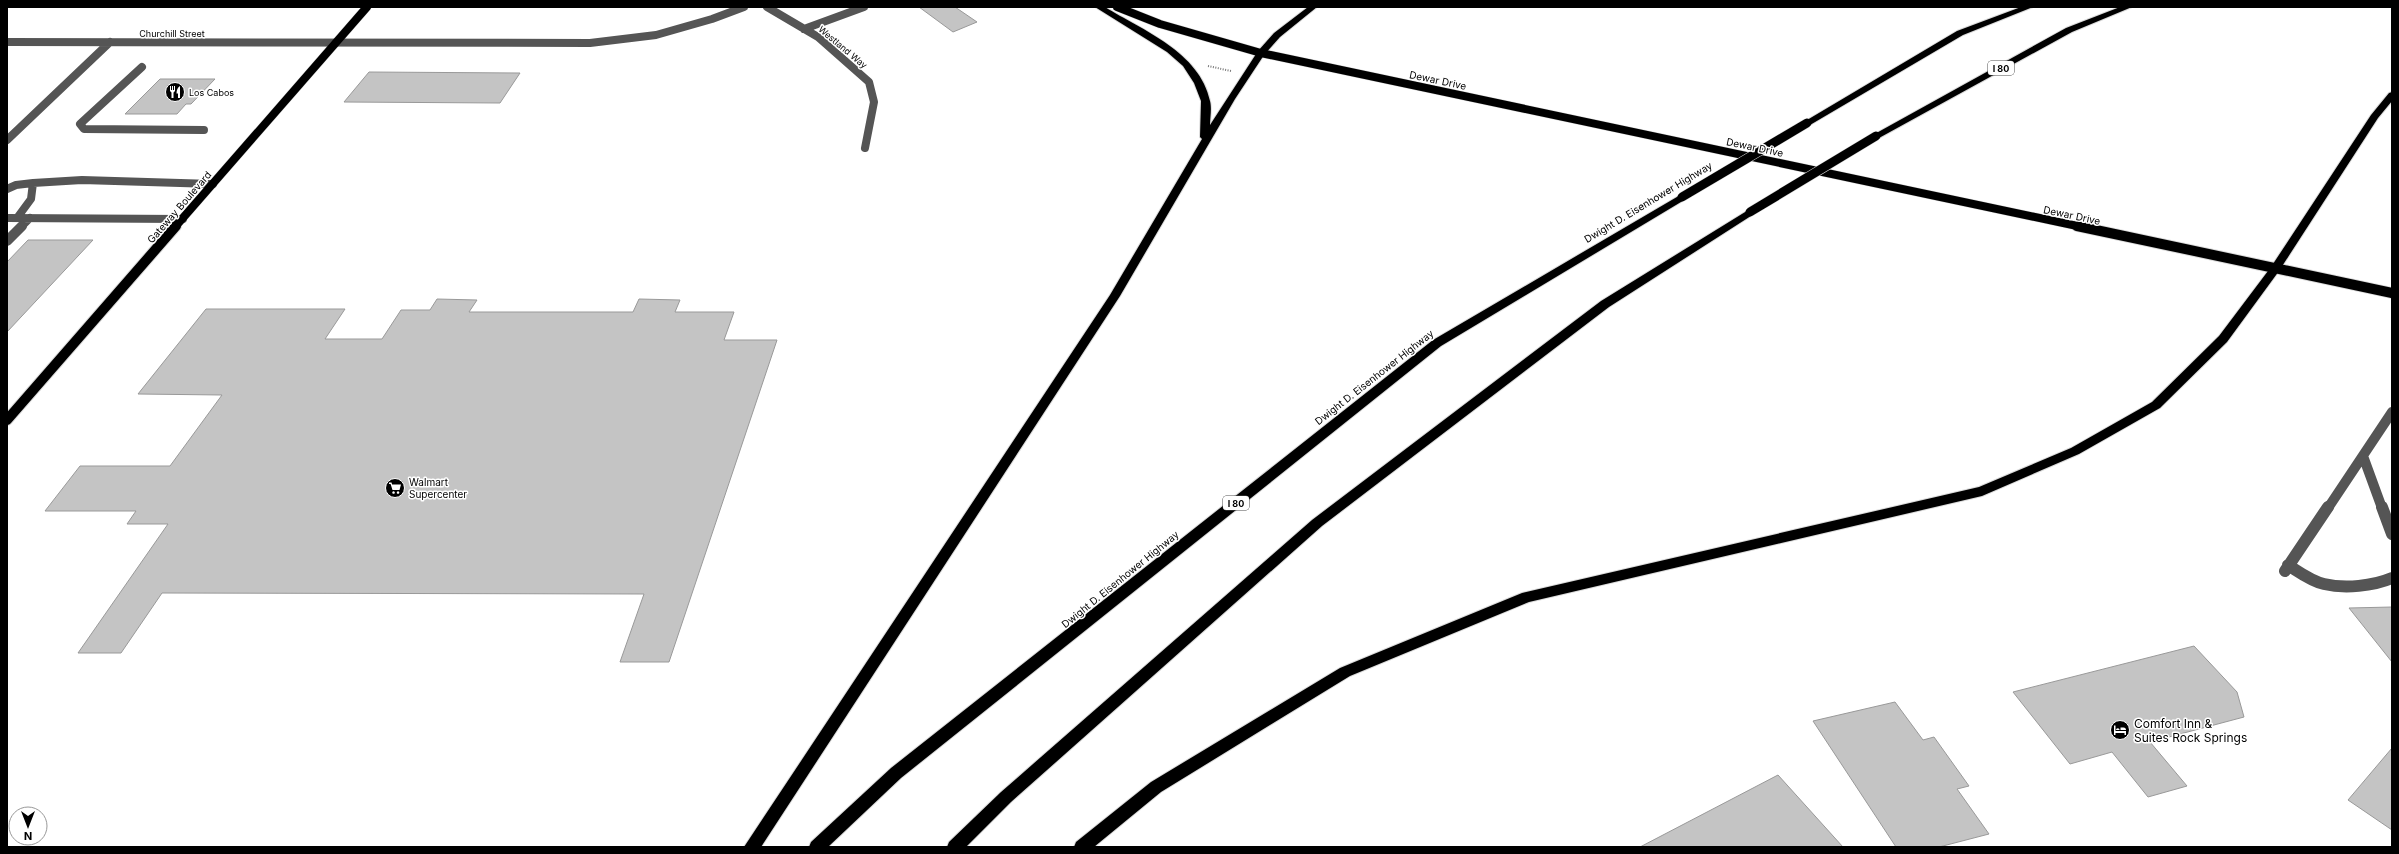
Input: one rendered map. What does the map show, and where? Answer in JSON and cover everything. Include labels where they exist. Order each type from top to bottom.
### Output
[{"type":"highway","points":[[1099,7],[1170,50],[1186,64],[1200,83],[1206,101],[1205,138]]},
{"type":"highway","points":[[752,847],[1115,296],[1205,138],[1261,53],[1279,33],[1313,7]]},
{"type":"highway","name":"Dwight D. Eisenhower Highway","points":[[817,847],[896,773],[1437,343],[1807,122],[1960,33],[2029,7]]},
{"type":"highway","name":"I 80","points":[[955,847],[1006,798],[1317,523],[1605,304],[1750,212],[1876,136],[2069,30],[2128,7]]},
{"type":"highway","points":[[1082,847],[1156,787],[1346,672],[1527,597],[1982,491],[2075,451],[2156,405],[2223,339],[2274,269],[2374,117],[2392,95]]},
{"type":"main road","name":"Gateway Boulevard","points":[[7,420],[183,220],[367,7]]},
{"type":"main road","name":"Dewar Drive","points":[[1117,7],[1160,24],[1261,53],[2392,293]]},
{"type":"street","name":"Churchill Street","points":[[7,42],[597,42],[656,35],[712,20],[744,7]]},
{"type":"street","name":"Westland Way","points":[[767,7],[818,37],[869,82],[874,102],[865,148]]},
{"type":"street","points":[[842,7],[851,12]]},
{"type":"street","points":[[804,29],[864,7]]},
{"type":"street","points":[[7,140],[110,42]]},
{"type":"street","points":[[142,67],[80,124],[84,129],[204,130]]},
{"type":"street","points":[[7,189],[16,185],[82,180],[213,184]]},
{"type":"street","points":[[18,218],[31,199],[34,183]]},
{"type":"street","points":[[7,218],[183,220]]},
{"type":"street","points":[[7,241],[30,218]]},
{"type":"street","points":[[2392,412],[2286,568],[2326,584],[2371,584],[2392,578]]},
{"type":"street","points":[[2363,456],[2392,534]]},
{"type":"path","points":[[1206,65],[1234,72]]},
{"type":"building","points":[[919,7],[955,7],[977,22],[953,32]]},
{"type":"building","points":[[369,72],[520,73],[500,103],[344,102]]},
{"type":"building","name":"Los Cabos","points":[[160,79],[215,79],[191,104],[186,104],[177,114],[125,114]]},
{"type":"building","points":[[28,240],[93,240],[7,332],[7,262]]},
{"type":"building","name":"Walmart Supercenter","points":[[437,299],[477,300],[469,312],[633,312],[639,299],[680,300],[675,312],[734,312],[724,340],[777,340],[669,662],[620,662],[644,594],[162,593],[121,653],[78,653],[168,524],[127,524],[136,511],[45,511],[80,466],[170,466],[222,395],[138,394],[206,309],[345,309],[325,339],[382,339],[401,310],[430,310]]},
{"type":"building","points":[[2392,607],[2392,662],[2349,608]]},
{"type":"building","name":"Comfort Inn & Suites Rock Springs","points":[[2194,646],[2237,692],[2244,717],[2150,742],[2187,786],[2148,797],[2112,752],[2070,764],[2013,692]]},
{"type":"building","points":[[1895,702],[1923,740],[1934,737],[1969,786],[1957,789],[1989,834],[1939,847],[1896,847],[1813,721]]},
{"type":"building","points":[[2392,748],[2392,830],[2348,800]]},
{"type":"building","points":[[1778,775],[1843,847],[1640,847]]},
{"type":"place","name":"Los Cabos","points":[[175,92]]},
{"type":"place","name":"Walmart Supercenter","points":[[395,488]]},
{"type":"place","name":"Comfort Inn & Suites Rock Springs","points":[[2120,730]]}]
